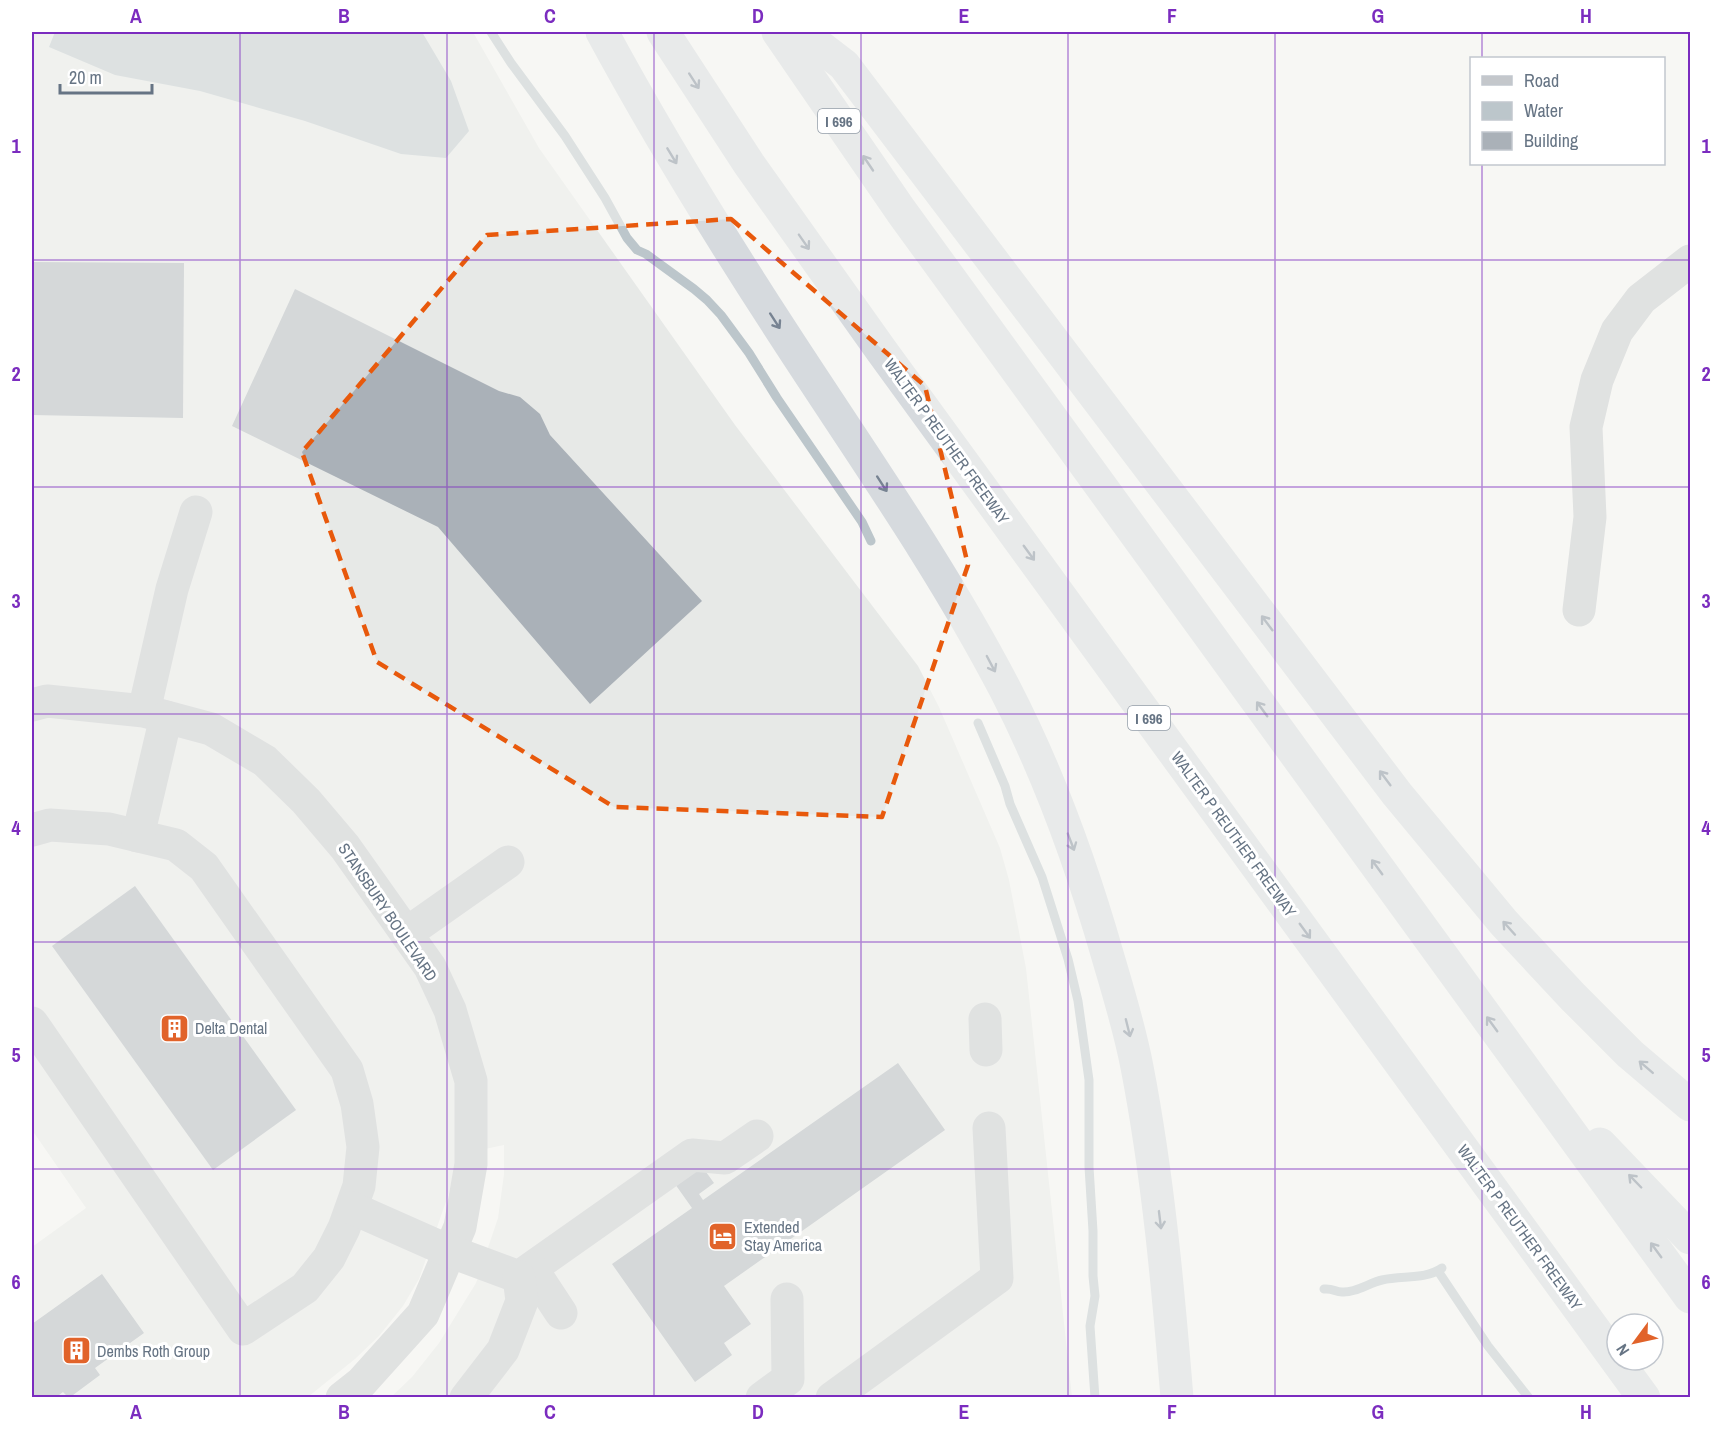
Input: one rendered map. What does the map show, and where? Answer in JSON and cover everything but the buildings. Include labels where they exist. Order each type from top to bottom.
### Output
[{"type":"highway","points":[[603,32],[637,97],[704,210],[963,612],[1030,742],[1092,899],[1136,1062],[1148,1124],[1166,1263],[1177,1398]]},
{"type":"highway","name":"WALTER P REUTHER FREEWAY","points":[[663,32],[749,164],[881,351],[1644,1398]]},
{"type":"highway","name":"I 696","points":[[778,32],[908,221],[1690,1297]]},
{"type":"highway","points":[[801,32],[844,65],[1286,649],[1418,819],[1504,923],[1630,1054],[1690,1105]]},
{"type":"highway","points":[[1516,1058],[1690,1238]]},
{"type":"street","points":[[1579,610],[1590,517],[1586,427],[1597,380],[1617,330],[1641,299],[1690,261]]},
{"type":"street","points":[[138,836],[172,590],[196,512]]},
{"type":"street","name":"STANSBURY BOULEVARD","points":[[32,705],[47,701],[155,714],[211,729],[265,761],[306,801],[345,847],[430,967],[450,1010],[471,1082],[471,1164],[460,1227],[423,1314],[362,1383],[342,1398]]},
{"type":"street","points":[[32,830],[50,825],[109,829],[176,845],[204,867],[347,1070],[357,1104],[363,1147],[359,1186],[330,1258],[304,1288],[243,1329],[32,1023]]},
{"type":"street","points":[[407,933],[508,862]]},
{"type":"street","points":[[466,1398],[501,1370],[503,1350],[522,1301],[525,1273],[692,1155],[725,1158],[757,1136]]},
{"type":"street","points":[[832,1398],[997,1278],[983,1152]]},
{"type":"street","points":[[352,1208],[449,1251],[525,1273],[561,1313]]},
{"type":"street","points":[[762,1398],[788,1379],[787,1299]]},
{"type":"highlighted area","points":[[731,219],[925,386],[968,565],[882,817],[614,807],[377,662],[302,452],[487,235]]},
{"type":"shaded area","points":[[32,32],[473,32],[539,148],[735,425],[918,666],[939,707],[1000,848],[1009,880],[1026,968],[1072,1397],[391,1397],[412,1377],[439,1343],[476,1283],[498,1218],[504,1174],[504,1145],[457,1155],[449,1193],[419,1279],[403,1306],[379,1336],[355,1359],[308,1397],[32,1397],[32,1247],[86,1208],[32,1130]]},
{"type":"water","points":[[55,32],[422,32],[451,81],[469,131],[446,158],[401,154],[305,121],[200,91],[115,75],[49,47]]},
{"type":"waterway","points":[[491,32],[565,136],[605,198],[627,238],[637,250],[694,289],[721,315],[862,522],[871,541]]},
{"type":"waterway","points":[[978,723],[1042,877],[1068,959],[1078,1001],[1089,1080],[1089,1167],[1095,1296],[1090,1326],[1095,1398]]},
{"type":"waterway","points":[[1324,1289],[1347,1292],[1382,1280],[1421,1276],[1442,1268]]},
{"type":"waterway","points":[[1438,1271],[1488,1346],[1529,1398]]},
{"type":"place","name":"Delta Dental","points":[[174,1028]]},
{"type":"place","name":"Extended Stay America","points":[[723,1236]]},
{"type":"place","name":"Dembs Roth Group","points":[[76,1351]]}]
